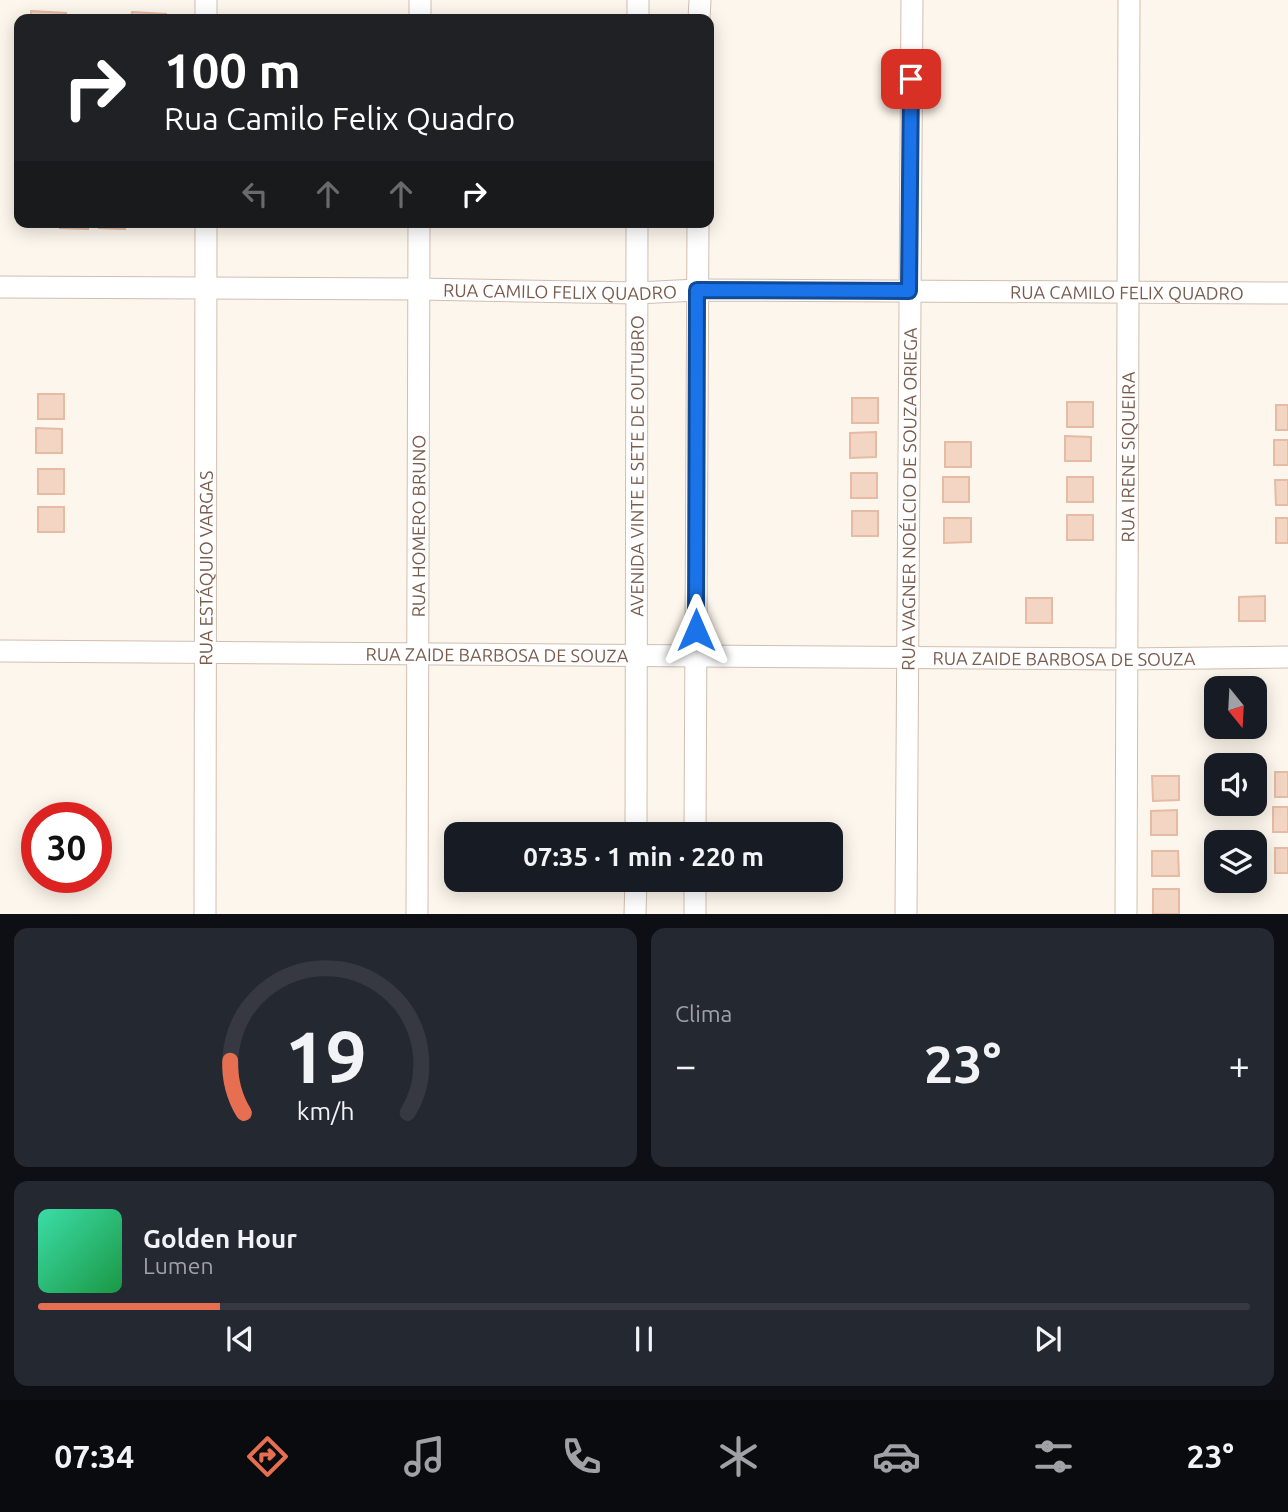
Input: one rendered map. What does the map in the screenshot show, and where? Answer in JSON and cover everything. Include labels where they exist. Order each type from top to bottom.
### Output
[{"type":"street","name":"RUA VAGNER NOÉLCIO DE SOUZA ORIEGA","points":[[906,914],[912,0]]},
{"type":"street","name":"RUA IRENE SIQUEIRA","points":[[1126,914],[1129,0]]},
{"type":"street","name":"RUA ESTÁQUIO VARGAS","points":[[205,914],[206,228]]},
{"type":"street","name":"RUA HOMERO BRUNO","points":[[417,914],[419,228]]},
{"type":"street","name":"AVENIDA VINTE E SETE DE OUTUBRO","points":[[636,822],[637,228]]},
{"type":"street","points":[[695,822],[698,228]]},
{"type":"street","name":"RUA CAMILO FELIX QUADRO","points":[[0,287],[637,293],[697,290],[1288,293]]},
{"type":"street","name":"RUA ZAIDE BARBOSA DE SOUZA","points":[[0,651],[1127,659],[1288,657]]},
{"type":"street","points":[[635,914],[636,892]]},
{"type":"street","points":[[695,892],[695,914]]},
{"type":"building","points":[[31,11],[66,13],[66,14],[31,14]]},
{"type":"building","points":[[132,12],[166,14],[132,14]]},
{"type":"building","points":[[38,394],[64,394],[64,419],[38,419]]},
{"type":"building","points":[[852,398],[878,398],[878,423],[852,423]]},
{"type":"building","points":[[1067,402],[1093,402],[1093,427],[1067,427]]},
{"type":"building","points":[[1276,405],[1288,405],[1288,430],[1276,430]]},
{"type":"building","points":[[36,428],[62,429],[62,453],[36,453]]},
{"type":"building","points":[[876,432],[876,457],[850,458],[850,433]]},
{"type":"building","points":[[1065,436],[1091,437],[1091,461],[1065,461]]},
{"type":"building","points":[[1274,440],[1288,440],[1288,465],[1274,465]]},
{"type":"building","points":[[945,442],[971,442],[971,467],[945,467]]},
{"type":"building","points":[[38,469],[64,469],[64,494],[38,494]]},
{"type":"building","points":[[851,473],[877,473],[877,498],[851,498]]},
{"type":"building","points":[[943,477],[969,477],[969,502],[943,502]]},
{"type":"building","points":[[1067,477],[1093,477],[1093,502],[1067,502]]},
{"type":"building","points":[[1275,480],[1288,480],[1288,505],[1276,505]]},
{"type":"building","points":[[38,507],[64,507],[64,532],[38,532]]},
{"type":"building","points":[[852,511],[878,511],[878,536],[852,536]]},
{"type":"building","points":[[1067,515],[1093,515],[1093,540],[1067,540]]},
{"type":"building","points":[[944,518],[971,518],[971,542],[944,543]]},
{"type":"building","points":[[1276,518],[1288,518],[1288,543],[1276,543]]},
{"type":"building","points":[[1265,596],[1265,621],[1239,621],[1239,597]]},
{"type":"building","points":[[1026,598],[1052,598],[1052,623],[1026,623]]},
{"type":"building","points":[[1275,772],[1288,772],[1288,797],[1275,797]]},
{"type":"building","points":[[1152,776],[1179,776],[1179,800],[1153,801]]},
{"type":"building","points":[[1273,807],[1288,807],[1288,832],[1273,832]]},
{"type":"building","points":[[1177,810],[1177,835],[1151,835],[1151,811]]},
{"type":"building","points":[[1275,848],[1288,848],[1288,873],[1275,873]]},
{"type":"building","points":[[1152,851],[1178,851],[1179,876],[1152,876]]},
{"type":"building","points":[[1153,889],[1179,889],[1179,914],[1153,914]]},
{"type":"route","points":[[696,630],[697,290],[909,291],[911,79]]}]
